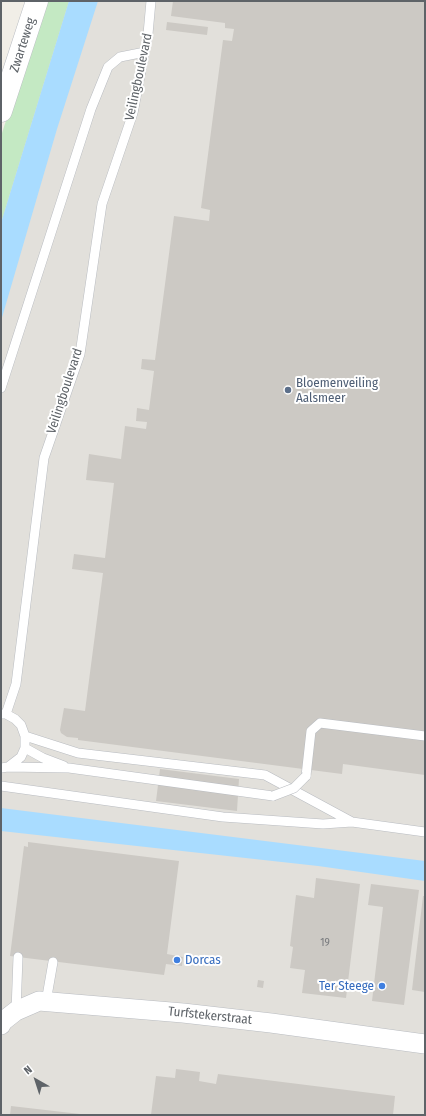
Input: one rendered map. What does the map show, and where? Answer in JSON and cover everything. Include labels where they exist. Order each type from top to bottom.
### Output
[{"type":"street","name":"Zwarteweg","points":[[1,111],[6,81],[37,1]]},
{"type":"street","name":"Turfstekerstraat","points":[[1,1024],[16,1010],[39,1001],[271,1023],[425,1044]]},
{"type":"lane","name":"Veilingboulevard","points":[[3,714],[16,684],[44,458],[80,354],[102,204],[133,114],[148,34],[151,1]]},
{"type":"lane","points":[[1,388],[91,109],[108,67],[120,57],[145,52]]},
{"type":"lane","points":[[3,714],[15,719],[21,725],[25,736],[25,748],[20,757],[5,768]]},
{"type":"lane","points":[[5,768],[69,768],[273,796],[294,788],[306,776],[311,731],[320,723],[425,736]]},
{"type":"lane","points":[[25,736],[78,753],[265,775],[352,822]]},
{"type":"lane","points":[[25,748],[43,758],[69,768]]},
{"type":"lane","points":[[1,786],[222,817],[323,824],[352,822],[425,832]]},
{"type":"lane","points":[[16,1010],[18,957]]},
{"type":"lane","points":[[46,1002],[53,962]]},
{"type":"shaded area","points":[[57,1],[425,1],[425,1115],[1,1115],[1,178]]},
{"type":"green space","points":[[45,1],[69,1],[1,223],[1,136]]},
{"type":"water","points":[[69,1],[98,1],[57,129],[1,321],[1,223]]},
{"type":"water","points":[[1,808],[425,861],[425,881],[318,866],[1,831]]},
{"type":"building","name":"Bloemenveiling Aalsmeer","points":[[173,1],[425,1],[425,775],[343,764],[342,774],[78,740],[78,738],[67,737],[61,733],[60,730],[64,708],[85,711],[103,573],[72,569],[74,554],[105,558],[114,483],[86,480],[89,454],[121,459],[125,426],[146,429],[147,422],[136,421],[137,408],[149,410],[154,371],[141,369],[142,359],[155,360],[174,216],[209,221],[210,210],[201,208],[223,40],[232,41],[234,29],[225,28],[225,23],[171,16]]},
{"type":"building","points":[[167,22],[208,27],[207,35],[166,30]]},
{"type":"building","points":[[160,769],[239,779],[237,811],[156,801]]},
{"type":"building","points":[[28,842],[179,861],[167,954],[183,957],[182,966],[166,964],[164,975],[10,956],[24,846],[28,847]]},
{"type":"building","points":[[316,878],[360,884],[346,998],[302,993],[305,970],[290,968],[293,947],[290,946],[296,895],[314,898]]},
{"type":"building","points":[[371,884],[419,890],[404,1005],[372,1001],[383,907],[368,905]]},
{"type":"building","points":[[423,896],[425,896],[425,992],[412,990]]},
{"type":"building","points":[[258,980],[264,981],[263,988],[257,987]]},
{"type":"building","points":[[176,1069],[200,1072],[199,1081],[216,1084],[218,1074],[395,1096],[393,1115],[151,1115],[156,1076],[175,1078]]},
{"type":"building","points":[[11,1106],[80,1114],[80,1115],[10,1115]]},
{"type":"place","name":"Bloemenveiling Aalsmeer","points":[[288,390]]},
{"type":"place","name":"Dorcas","points":[[177,960]]},
{"type":"place","name":"Ter Steege","points":[[382,986]]}]
